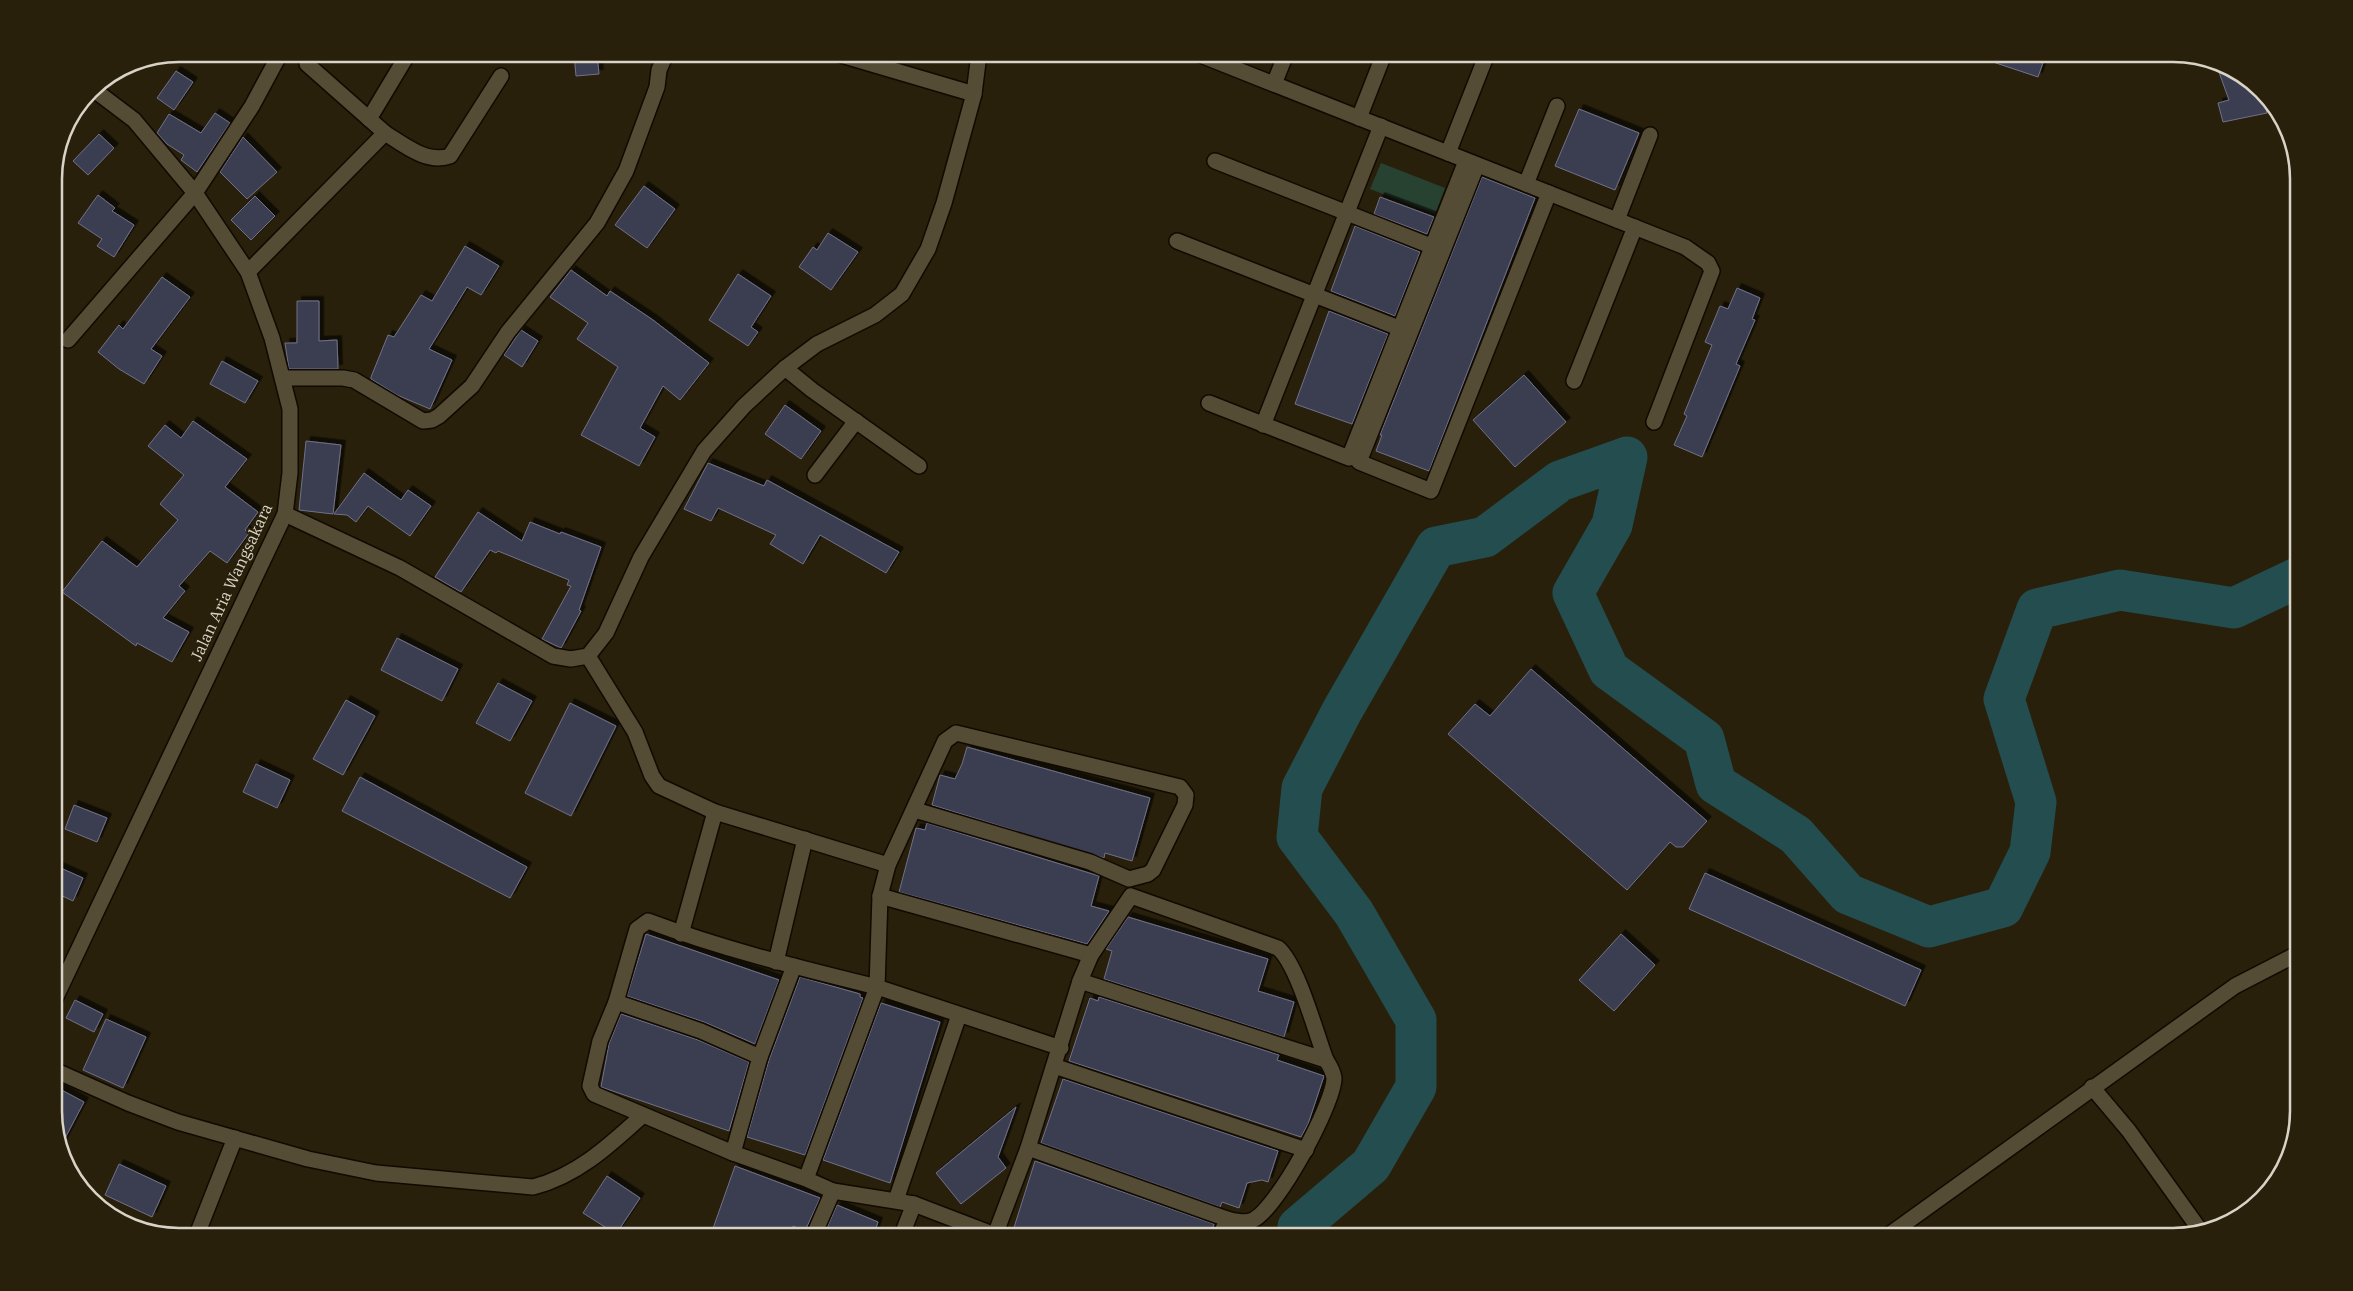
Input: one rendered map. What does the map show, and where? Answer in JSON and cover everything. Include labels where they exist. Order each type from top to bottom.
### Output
[{"type":"street","points":[[68,340],[195,192],[252,106],[276,62]]},
{"type":"street","points":[[307,62],[385,133],[431,158],[441,159],[450,156],[501,76]]},
{"type":"street","points":[[369,119],[403,62]]},
{"type":"street","points":[[283,378],[343,378],[354,380],[423,421],[432,420],[445,410],[472,386],[508,332],[597,223],[626,171],[657,88],[659,70],[662,62]]},
{"type":"street","points":[[865,62],[974,94]]},
{"type":"street","points":[[285,514],[400,568],[553,656],[571,659],[588,656],[606,633],[641,557],[704,451],[744,406],[785,368],[818,344],[875,315],[902,294],[928,250],[944,203],[974,94],[978,62]]},
{"type":"street","points":[[1218,62],[1685,247],[1708,263],[1712,271],[1654,422]]},
{"type":"street","points":[[1274,84],[1283,62]]},
{"type":"street","points":[[1359,118],[1381,62]]},
{"type":"street","points":[[1448,153],[1484,62]]},
{"type":"street","name":"Jalan Aria Wangsakara","points":[[63,982],[285,514],[290,473],[290,409],[272,338],[248,272],[195,192],[134,120],[99,94]]},
{"type":"street","points":[[1526,184],[1557,106]]},
{"type":"street","points":[[1263,425],[1381,126]]},
{"type":"street","points":[[248,272],[385,133]]},
{"type":"street","points":[[1617,220],[1650,135]]},
{"type":"street","points":[[1215,161],[1437,249]]},
{"type":"street","points":[[1209,403],[1349,458],[1405,330],[1472,163]]},
{"type":"street","points":[[1405,330],[1359,462],[1431,491],[1549,193]]},
{"type":"street","points":[[1574,381],[1635,228]]},
{"type":"street","points":[[1177,241],[1405,330]]},
{"type":"street","points":[[785,368],[812,390],[919,466]]},
{"type":"street","points":[[815,475],[856,422]]},
{"type":"street","points":[[588,656],[635,732],[654,782],[659,786],[715,812],[888,865]]},
{"type":"street","points":[[806,1179],[877,987],[880,896],[888,865],[915,810],[945,741],[956,733],[1180,787],[1186,795],[1185,805],[1153,870],[1148,874],[1129,879],[1090,862],[915,810]]},
{"type":"street","points":[[681,934],[715,812]]},
{"type":"street","points":[[776,962],[805,840]]},
{"type":"street","points":[[1001,1228],[1061,1048],[1080,981],[1091,955],[1131,896],[1129,879]]},
{"type":"street","points":[[880,896],[1091,955]]},
{"type":"street","points":[[1028,1148],[1240,1222],[1254,1220],[1277,1196],[1306,1150],[1322,1120],[1334,1079],[1332,1069],[1326,1060],[1284,953],[1278,948],[1131,896]]},
{"type":"street","points":[[977,1228],[914,1204],[833,1191],[806,1179],[733,1153],[594,1094],[590,1086],[600,1041],[616,1002],[637,929],[648,921],[681,934],[776,962],[877,987],[1061,1048]]},
{"type":"street","points":[[1898,1228],[2235,986],[2290,958]]},
{"type":"street","points":[[733,1153],[760,1057],[794,966]]},
{"type":"street","points":[[1080,981],[1326,1060]]},
{"type":"street","points":[[616,1002],[701,1031],[760,1057]]},
{"type":"street","points":[[896,1200],[959,1015]]},
{"type":"street","points":[[1054,1066],[1306,1150]]},
{"type":"street","points":[[63,1074],[128,1103],[178,1122],[308,1159],[376,1173],[533,1187],[554,1181],[579,1167],[611,1145],[643,1115]]},
{"type":"street","points":[[2092,1087],[2129,1131],[2197,1226]]},
{"type":"street","points":[[200,1228],[235,1138]]},
{"type":"street","points":[[817,1228],[833,1191]]},
{"type":"street","points":[[905,1228],[914,1204]]},
{"type":"street","points":[[1224,1228],[1227,1219]]},
{"type":"green space","points":[[1381,163],[1445,188],[1435,214],[1370,189]]},
{"type":"building","points":[[575,62],[598,62],[599,74],[576,76]]},
{"type":"building","points":[[1993,62],[2043,62],[2038,77]]},
{"type":"building","points":[[176,71],[193,82],[174,110],[157,98]]},
{"type":"building","points":[[2219,72],[2239,82],[2251,91],[2266,107],[2267,113],[2223,122],[2218,103],[2229,100]]},
{"type":"building","points":[[1579,109],[1639,133],[1615,190],[1555,166]]},
{"type":"building","points":[[215,113],[230,123],[197,172],[181,160],[184,155],[167,144],[157,133],[169,114],[201,133]]},
{"type":"building","points":[[99,134],[114,148],[88,175],[73,161]]},
{"type":"building","points":[[243,137],[277,172],[247,199],[220,172]]},
{"type":"building","points":[[1482,177],[1535,198],[1429,471],[1376,451],[1382,435],[1380,435]]},
{"type":"building","points":[[644,186],[675,209],[647,248],[615,225]]},
{"type":"building","points":[[98,195],[115,208],[112,211],[134,225],[114,257],[97,246],[102,239],[78,223]]},
{"type":"building","points":[[255,196],[275,216],[251,240],[231,220]]},
{"type":"building","points":[[1380,197],[1434,217],[1427,234],[1374,214]]},
{"type":"building","points":[[1355,226],[1420,252],[1395,316],[1331,291]]},
{"type":"building","points":[[828,233],[858,252],[831,290],[799,267],[813,247],[817,250]]},
{"type":"building","points":[[465,246],[499,266],[481,295],[467,287],[429,349],[452,360],[430,409],[397,395],[371,379],[371,377],[388,335],[394,337],[421,295],[432,301]]},
{"type":"building","points":[[571,270],[607,296],[610,291],[653,320],[709,363],[680,400],[663,386],[640,428],[655,437],[639,466],[581,435],[618,367],[577,339],[588,323],[550,297]]},
{"type":"building","points":[[738,274],[771,296],[751,327],[758,332],[748,346],[709,320]]},
{"type":"building","points":[[162,277],[190,297],[151,349],[162,356],[144,384],[119,369],[98,352],[119,325],[123,329]]},
{"type":"building","points":[[1737,288],[1760,298],[1752,319],[1755,320],[1736,364],[1740,366],[1702,457],[1674,445],[1687,416],[1684,414],[1712,345],[1705,342],[1720,306],[1728,309]]},
{"type":"building","points":[[297,301],[319,301],[319,341],[337,340],[338,369],[289,369],[285,343],[297,343]]},
{"type":"building","points":[[1329,311],[1388,334],[1352,424],[1295,404]]},
{"type":"building","points":[[521,330],[538,341],[522,367],[504,355]]},
{"type":"building","points":[[222,361],[258,381],[245,403],[210,384]]},
{"type":"building","points":[[1524,375],[1566,422],[1515,467],[1473,420]]},
{"type":"building","points":[[785,405],[821,431],[801,459],[765,434]]},
{"type":"building","points":[[193,421],[247,459],[225,487],[258,512],[245,530],[249,533],[227,563],[210,551],[179,586],[185,591],[163,618],[189,632],[172,662],[137,643],[136,646],[63,593],[63,591],[102,541],[137,567],[178,520],[160,504],[184,475],[148,446],[165,425],[181,438]]},
{"type":"building","points":[[306,441],[341,445],[333,514],[299,510]]},
{"type":"building","points":[[708,463],[764,486],[767,480],[899,552],[886,573],[820,535],[803,564],[770,544],[776,535],[718,508],[711,521],[684,509]]},
{"type":"building","points":[[364,473],[401,500],[408,490],[431,506],[410,536],[368,506],[356,522],[347,515],[334,514]]},
{"type":"building","points":[[478,512],[522,541],[530,522],[601,547],[579,610],[581,611],[561,648],[542,639],[571,586],[567,585],[569,580],[498,551],[496,553],[490,550],[461,592],[435,577]]},
{"type":"building","points":[[397,638],[458,669],[442,701],[381,670]]},
{"type":"building","points":[[1531,669],[1707,821],[1683,847],[1676,847],[1670,842],[1627,890],[1448,734],[1475,704],[1490,716]]},
{"type":"building","points":[[498,683],[532,701],[510,741],[476,723]]},
{"type":"building","points":[[346,700],[375,716],[343,775],[313,759]]},
{"type":"building","points":[[570,703],[616,726],[571,816],[525,793]]},
{"type":"building","points":[[967,747],[1150,798],[1132,861],[1105,853],[1104,858],[932,805],[940,775],[955,779]]},
{"type":"building","points":[[256,764],[290,780],[277,808],[243,792]]},
{"type":"building","points":[[360,777],[527,867],[510,898],[342,811]]},
{"type":"building","points":[[74,805],[107,818],[97,842],[65,829]]},
{"type":"building","points":[[927,823],[1099,876],[1091,906],[1109,911],[1087,944],[899,892],[916,828],[925,830]]},
{"type":"building","points":[[63,869],[83,878],[73,901],[63,896]]},
{"type":"building","points":[[1705,873],[1921,970],[1905,1006],[1689,909]]},
{"type":"building","points":[[1128,917],[1268,959],[1258,991],[1294,1002],[1284,1037],[1104,979],[1112,951],[1106,949]]},
{"type":"building","points":[[646,934],[779,980],[755,1044],[704,1022],[627,996]]},
{"type":"building","points":[[1621,934],[1655,965],[1614,1011],[1579,980]]},
{"type":"building","points":[[800,977],[860,994],[860,997],[863,998],[805,1155],[747,1137],[769,1060]]},
{"type":"building","points":[[1099,997],[1279,1055],[1277,1060],[1324,1076],[1308,1124],[1301,1137],[1069,1061],[1090,998],[1098,1001]]},
{"type":"building","points":[[75,1000],[103,1014],[94,1032],[66,1018]]},
{"type":"building","points":[[881,1003],[940,1022],[890,1183],[823,1160]]},
{"type":"building","points":[[621,1014],[698,1040],[749,1062],[729,1131],[601,1087],[609,1044]]},
{"type":"building","points":[[106,1019],[146,1037],[123,1088],[83,1070]]},
{"type":"building","points":[[1063,1079],[1278,1151],[1268,1182],[1262,1180],[1247,1183],[1239,1208],[1222,1202],[1220,1207],[1041,1143]]},
{"type":"building","points":[[63,1091],[84,1102],[66,1137],[63,1120]]},
{"type":"building","points":[[1016,1107],[998,1157],[1006,1168],[961,1204],[936,1173]]},
{"type":"building","points":[[1035,1161],[1214,1224],[1213,1228],[1014,1228]]},
{"type":"building","points":[[119,1164],[166,1186],[152,1217],[105,1195]]},
{"type":"building","points":[[735,1166],[820,1198],[806,1228],[793,1226],[792,1228],[713,1228]]},
{"type":"building","points":[[607,1176],[640,1198],[620,1228],[607,1228],[583,1213]]},
{"type":"building","points":[[837,1205],[878,1222],[876,1228],[827,1228]]},
{"type":"waterway","points":[[1298,1228],[1371,1165],[1416,1087],[1416,1020],[1354,913],[1297,837],[1302,788],[1342,711],[1436,547],[1485,537],[1560,481],[1627,457],[1612,525],[1573,593],[1609,670],[1704,739],[1716,784],[1796,835],[1848,894],[1929,927],[2003,907],[2030,852],[2036,802],[2004,699],[2037,609],[2120,590],[2234,608],[2290,581]]}]
